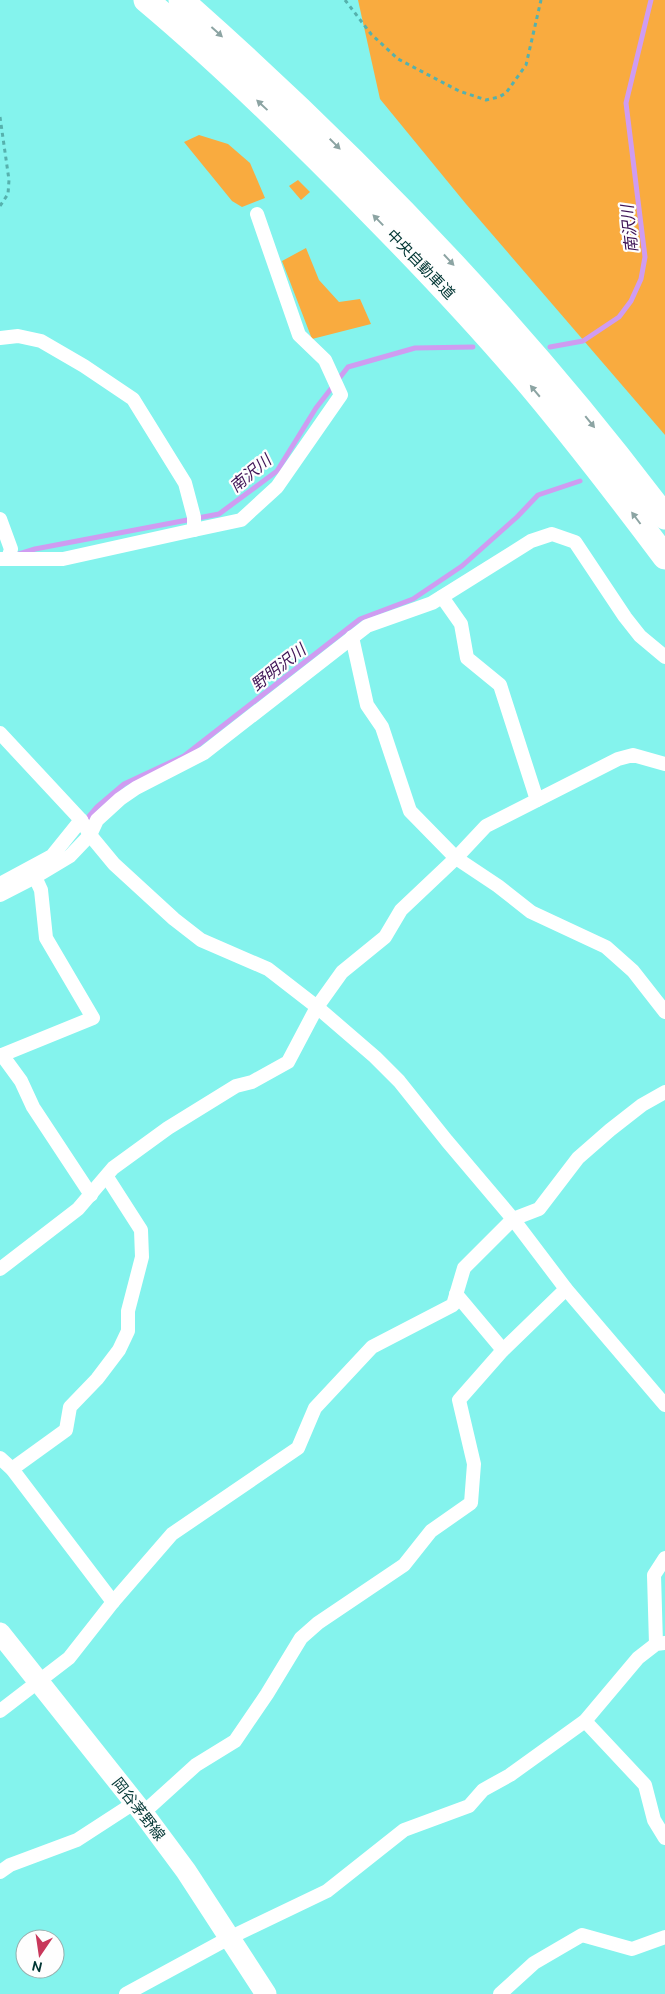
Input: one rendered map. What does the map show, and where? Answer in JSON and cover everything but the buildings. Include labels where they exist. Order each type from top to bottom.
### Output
[{"type":"highway","name":"中央自動車道","points":[[146,0],[310,150],[430,273],[545,403],[665,557]]},
{"type":"highway","name":"中央自動車道","points":[[180,0],[326,134],[440,251],[554,378],[665,517]]},
{"type":"main road","name":"岡谷茅野線","points":[[0,1633],[27,1665],[37,1682],[186,1871],[266,1994]]},
{"type":"street","points":[[4,559],[63,558],[241,520],[277,487],[341,395],[325,360],[299,335],[257,214]]},
{"type":"street","points":[[0,338],[18,336],[41,341],[84,366],[133,399],[185,483],[194,517],[194,530]]},
{"type":"street","points":[[0,519],[12,549],[4,559]]},
{"type":"street","points":[[0,896],[70,856],[90,835],[97,820],[120,799],[136,788],[204,753],[367,626],[432,603],[531,541],[552,534],[575,542],[625,617],[640,636],[665,657]]},
{"type":"street","points":[[442,597],[461,624],[467,658],[500,685],[537,800]]},
{"type":"street","points":[[352,637],[367,705],[382,727],[410,810],[456,858],[498,886],[531,912],[606,946],[633,971],[665,1012]]},
{"type":"street","points":[[0,733],[81,820],[90,835],[114,864],[140,890],[202,940],[268,969],[376,1057],[399,1081],[514,1219],[566,1289],[665,1405]]},
{"type":"street","points":[[0,1269],[78,1209],[113,1168],[204,1104],[236,1086],[252,1082],[288,1062],[317,1007],[342,972],[385,937],[400,910],[456,858],[486,826],[618,759],[633,755],[665,764]]},
{"type":"street","points":[[0,884],[52,856],[81,820]]},
{"type":"street","points":[[35,877],[41,890],[46,938],[93,1018],[1,1055],[21,1080],[33,1107],[91,1195]]},
{"type":"street","points":[[0,1711],[70,1658],[113,1602],[172,1534],[298,1448],[314,1408],[372,1347],[453,1305],[464,1268],[514,1219],[539,1210],[578,1158],[642,1105],[665,1092]]},
{"type":"street","points":[[12,1469],[66,1430],[70,1407],[97,1379],[119,1350],[128,1331],[128,1311],[142,1257],[141,1230],[107,1177]]},
{"type":"street","points":[[0,1872],[10,1865],[77,1840],[138,1808],[196,1765],[235,1741],[302,1638],[318,1623],[404,1566],[431,1530],[472,1503],[474,1464],[459,1400],[503,1350],[566,1289]]},
{"type":"street","points":[[456,1294],[503,1350]]},
{"type":"street","points":[[0,1458],[12,1469],[113,1602]]},
{"type":"street","points":[[126,1994],[229,1938],[327,1891],[404,1830],[468,1806],[483,1790],[510,1775],[585,1720],[638,1658],[660,1644],[654,1575],[665,1558]]},
{"type":"street","points":[[585,1720],[645,1785],[654,1820],[665,1838]]},
{"type":"street","points":[[500,1994],[534,1963],[582,1935],[632,1949],[665,1937]]},
{"type":"path","points":[[345,0],[370,34],[398,59],[459,91],[486,100],[506,93],[526,65],[541,0]]},
{"type":"path","points":[[0,117],[10,180],[8,194],[0,206]]},
{"type":"shaded area","points":[[358,0],[665,0],[665,435],[466,204],[380,99]]},
{"type":"shaded area","points":[[199,135],[228,144],[250,163],[265,198],[242,207],[232,201],[184,142]]},
{"type":"shaded area","points":[[298,180],[310,192],[301,200],[289,186]]},
{"type":"shaded area","points":[[306,248],[319,280],[339,302],[360,299],[371,324],[312,339],[282,261]]},
{"type":"waterway","name":"南沢川","points":[[550,347],[583,341],[619,317],[631,301],[641,279],[645,257],[626,103],[651,0]]},
{"type":"waterway","name":"南沢川","points":[[19,554],[35,549],[219,514],[277,471],[316,408],[348,367],[415,348],[473,347]]},
{"type":"waterway","name":"野明沢川","points":[[85,821],[97,807],[124,784],[184,756],[360,619],[413,599],[462,566],[517,517],[538,495],[580,481]]}]
